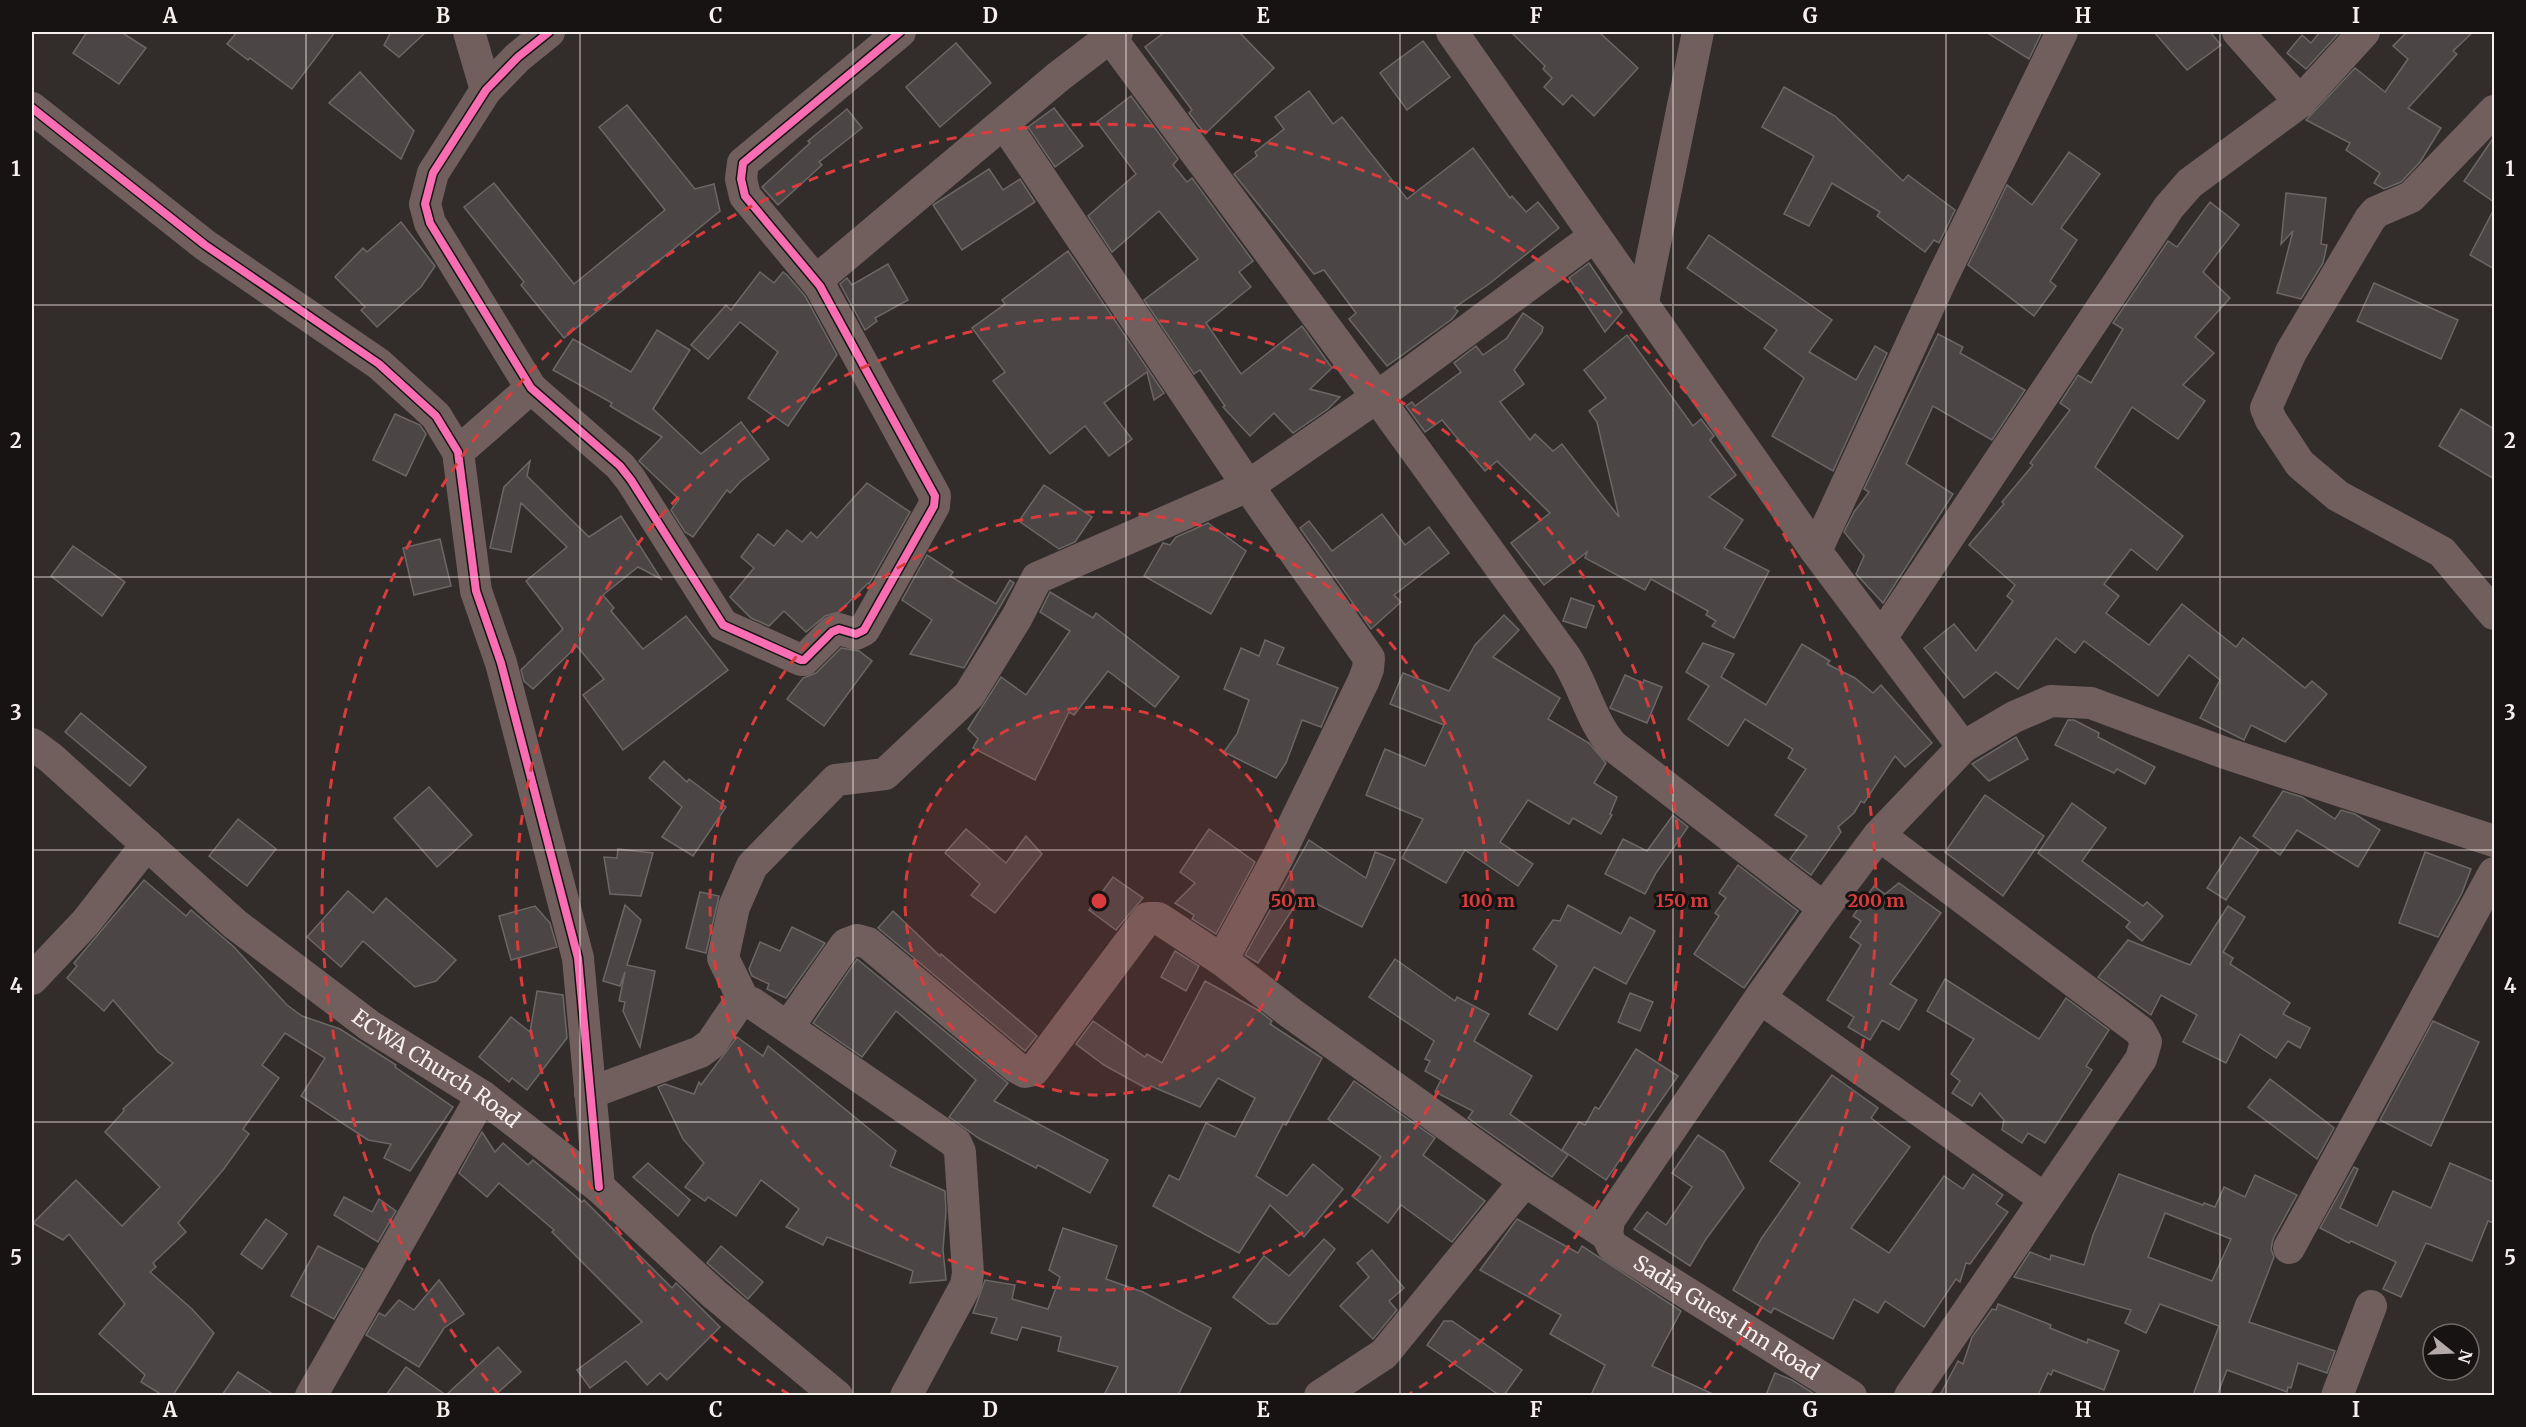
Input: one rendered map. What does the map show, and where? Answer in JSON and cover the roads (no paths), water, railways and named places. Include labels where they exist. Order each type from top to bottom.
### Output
[{"type":"street","points":[[469,32],[486,90]]},
{"type":"street","points":[[549,32],[518,57],[486,90],[433,173],[425,204],[430,223],[531,388],[626,473],[723,625],[804,660],[839,629],[856,634],[864,630],[934,506],[935,496],[820,286],[745,196],[741,179],[743,163],[900,32]]},
{"type":"street","points":[[1452,32],[1816,551],[1962,747]]},
{"type":"street","points":[[1643,303],[1698,32]]},
{"type":"street","points":[[1816,551],[1940,282],[2062,32]]},
{"type":"street","points":[[2238,32],[2300,102]]},
{"type":"street","points":[[1881,638],[2169,207],[2190,183],[2300,102],[2364,32]]},
{"type":"street","points":[[820,286],[824,273],[1113,34],[1571,667],[1601,732],[1824,908]]},
{"type":"street","points":[[32,108],[205,245],[379,364],[436,416],[458,452],[476,591],[501,663],[578,958],[599,1186]]},
{"type":"street","points":[[2494,111],[2410,197],[2376,212],[2370,219],[2291,352],[2266,408],[2271,420],[2300,464],[2338,496],[2442,552],[2494,614]]},
{"type":"street","points":[[1004,123],[1248,486],[1369,658],[1363,682],[1283,846],[1222,960]]},
{"type":"street","points":[[744,1001],[723,958],[734,907],[752,866],[836,780],[885,774],[969,695],[1017,617],[1037,578],[1248,486],[1377,397],[1595,236]]},
{"type":"street","points":[[458,452],[531,388]]},
{"type":"street","points":[[1607,1235],[1609,1220],[1760,998],[1879,835],[1962,747],[2014,717],[2051,701],[2091,703],[2225,753],[2494,842]]},
{"type":"street","name":"ECWA Church Road","points":[[32,744],[51,758],[235,924],[352,1012],[482,1096],[599,1186],[714,1294],[837,1395]]},
{"type":"street","points":[[1879,835],[2140,1031],[2146,1042],[2141,1059],[1910,1395]]},
{"type":"street","points":[[32,979],[86,922],[147,844]]},
{"type":"street","points":[[2289,1248],[2494,873]]},
{"type":"street","name":"Sadia Guest Inn Road","points":[[788,1027],[846,944],[856,940],[868,943],[1025,1072],[1034,1070],[1149,918],[1158,918],[1222,960],[1292,1014],[1525,1181],[1607,1235],[1612,1246],[1851,1395]]},
{"type":"street","points":[[1760,998],[2045,1199]]},
{"type":"street","points":[[590,1093],[700,1052],[711,1044],[738,1004],[744,1001],[752,1003],[788,1027],[956,1143],[960,1152],[968,1273],[966,1285],[906,1395]]},
{"type":"street","points":[[311,1395],[482,1096]]},
{"type":"street","points":[[1320,1395],[1384,1354],[1525,1181]]},
{"type":"street","points":[[2337,1395],[2371,1306]]}]
